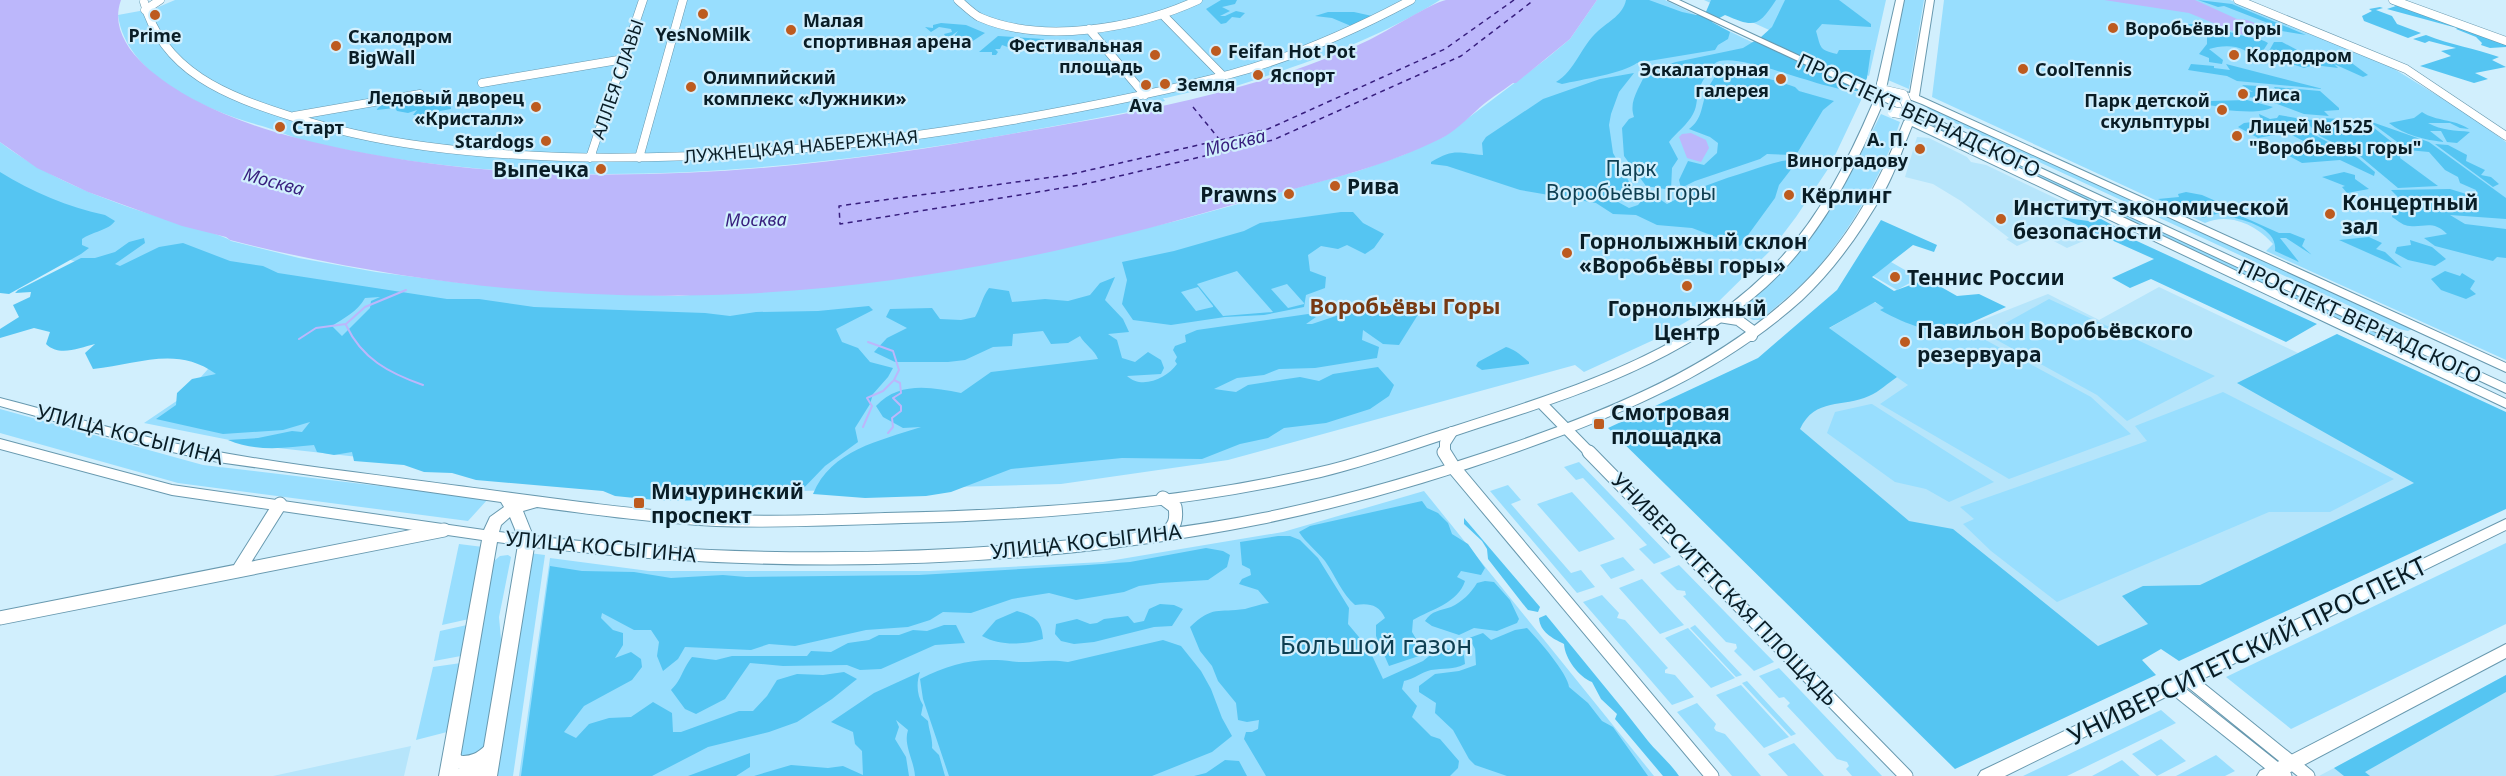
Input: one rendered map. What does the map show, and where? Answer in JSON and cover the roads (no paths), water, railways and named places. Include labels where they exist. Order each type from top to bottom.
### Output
[{"type":"main road","points":[[1672,0],[1760,37]]},
{"type":"main road","points":[[1688,0],[1760,37]]},
{"type":"main road","name":"УЛИЦА КОСЫГИНА","points":[[0,402],[212,456],[536,502],[670,517],[788,520],[1024,513],[1186,495],[1324,471],[1542,404],[1580,390],[1651,357],[1719,317],[1760,285],[1803,239],[1847,172],[1883,101],[1900,0]]},
{"type":"main road","name":"УЛИЦА КОСЫГИНА","points":[[0,444],[158,488],[489,536],[642,552],[810,558],[1023,550],[1165,534],[1298,510],[1454,468],[1569,430],[1674,383],[1720,358],[1768,324],[1822,273],[1845,243],[1881,185],[1910,119],[1930,0]]},
{"type":"main road","name":"ПРОСПЕКТ ВЕРНАДСКОГО","points":[[1760,37],[2395,327],[2506,389]]},
{"type":"main road","points":[[1883,101],[1899,92],[1914,98],[2395,327],[2421,328],[2506,368]]},
{"type":"main road","points":[[1883,101],[1903,95],[1910,119]]},
{"type":"main road","points":[[1883,101],[1910,119],[2506,404]]},
{"type":"main road","points":[[2368,338],[2386,345],[2395,345],[2397,343],[2395,327]]},
{"type":"main road","points":[[2395,327],[2417,355],[2441,374]]},
{"type":"main road","points":[[2421,328],[2471,368]]},
{"type":"main road","points":[[2384,347],[2471,368]]},
{"type":"main road","name":"ПРОСПЕКТ ВЕРНАДСКОГО","points":[[2471,368],[2506,379]]},
{"type":"main road","points":[[487,776],[527,540],[514,508],[501,496]]},
{"type":"main road","points":[[448,776],[489,536],[498,516],[514,508],[536,502]]},
{"type":"main road","name":"УНИВЕРСИТЕТСКИЙ ПРОСПЕКТ","points":[[1987,776],[2506,524]]},
{"type":"main road","points":[[2280,771],[2506,650]]},
{"type":"street","name":"АЛЛЕЯ СЛАВЫ","points":[[590,158],[644,0]]},
{"type":"street","name":"АЛЛЕЯ СЛАВЫ","points":[[639,158],[683,0]]},
{"type":"street","points":[[958,0],[975,14],[1004,25],[1048,30],[1091,31],[1163,15],[1198,0]]},
{"type":"street","name":"ЛУЖНЕЦКАЯ НАБЕРЕЖНАЯ","points":[[155,2],[144,6],[151,27],[163,45],[190,70],[232,95],[291,117],[349,132],[419,145],[485,153],[639,158],[768,153],[876,141],[1020,119],[1145,95],[1222,76],[1333,39],[1412,0]]},
{"type":"street","points":[[2238,0],[2406,69],[2506,136]]},
{"type":"street","points":[[2393,0],[2506,41]]},
{"type":"street","points":[[1163,15],[1222,76]]},
{"type":"street","points":[[1091,31],[1145,95]]},
{"type":"street","points":[[482,83],[624,59]]},
{"type":"street","points":[[291,117],[420,94]]},
{"type":"street","points":[[1734,306],[1733,311],[1737,314],[1753,322],[1768,324]]},
{"type":"street","points":[[1719,317],[1734,318],[1749,325],[1754,331],[1752,336]]},
{"type":"street","name":"УНИВЕРСИТЕТСКАЯ ПЛОЩАДЬ","points":[[1542,404],[1906,776]]},
{"type":"street","points":[[1452,432],[1445,443],[1444,451],[1454,468],[1712,776]]},
{"type":"street","points":[[1186,495],[1178,506],[1181,524],[1191,530]]},
{"type":"street","points":[[1163,498],[1175,507],[1177,519],[1175,526],[1165,534]]},
{"type":"street","points":[[238,571],[280,504]]},
{"type":"street","points":[[0,618],[444,530]]},
{"type":"street","points":[[2180,682],[2280,771],[2308,776]]},
{"type":"street","points":[[452,755],[458,762],[471,763],[484,756],[493,746]]},
{"type":"street","points":[[457,776],[477,770],[487,776]]},
{"type":"water","name":"Москва","points":[[0,0],[121,0],[118,16],[121,31],[128,46],[151,71],[193,99],[231,117],[269,130],[349,150],[433,164],[518,172],[603,175],[689,173],[859,158],[1075,123],[1190,100],[1292,71],[1369,40],[1446,0],[1597,0],[1570,39],[1516,83],[1485,103],[1450,133],[1414,151],[1331,179],[1101,240],[981,266],[921,276],[800,290],[675,296],[547,292],[419,278],[356,267],[230,240],[182,226],[88,192],[37,168],[0,142]]},
{"type":"water","points":[[2104,0],[2195,0],[2237,19],[2255,23],[2271,34],[2254,37],[2240,34],[2189,13]]},
{"type":"water","points":[[1691,133],[1706,140],[1709,148],[1701,162],[1687,158],[1679,137],[1682,134]]},
{"type":"waterway","points":[[299,339],[316,328],[346,324],[365,307],[406,290]]},
{"type":"waterway","points":[[346,325],[368,356],[388,370],[423,385]]},
{"type":"waterway","points":[[868,342],[893,351],[899,370],[894,380],[900,383],[901,393],[893,398],[901,406],[901,411],[892,418],[893,427],[888,433]]},
{"type":"waterway","points":[[863,427],[872,406],[867,398],[883,391],[893,381]]},
{"type":"place","name":"YesNoMilk","points":[[703,14]]},
{"type":"place","name":"Prime","points":[[155,15]]},
{"type":"place","name":"Воробьёвы Горы","points":[[2113,28]]},
{"type":"place","name":"Малая спортивная арена","points":[[791,30]]},
{"type":"place","name":"Скалодром BigWall","points":[[336,46]]},
{"type":"place","name":"Feifan Hot Pot","points":[[1216,51]]},
{"type":"place","name":"Фестивальная площадь","points":[[1155,55]]},
{"type":"place","name":"Кордодром","points":[[2234,55]]},
{"type":"place","name":"CoolTennis","points":[[2023,69]]},
{"type":"place","name":"Яспорт","points":[[1258,75]]},
{"type":"place","name":"Эскалаторная галерея","points":[[1781,79]]},
{"type":"place","name":"Земля","points":[[1165,84]]},
{"type":"place","name":"Ava","points":[[1146,85]]},
{"type":"place","name":"Олимпийский комплекс «Лужники»","points":[[691,87]]},
{"type":"place","name":"Лиса","points":[[2243,94]]},
{"type":"place","name":"Ледовый дворец «Кристалл»","points":[[536,107]]},
{"type":"place","name":"Парк детской скульптуры","points":[[2222,110]]},
{"type":"place","name":"Старт","points":[[280,127]]},
{"type":"place","name":"Лицей №1525 \"Воробьевы горы\"","points":[[2237,136]]},
{"type":"place","name":"Stardogs","points":[[546,141]]},
{"type":"place","name":"А. П. Виноградову","points":[[1920,149]]},
{"type":"place","name":"Выпечка","points":[[601,169]]},
{"type":"place","name":"Рива","points":[[1335,186]]},
{"type":"place","name":"Prawns","points":[[1289,194]]},
{"type":"place","name":"Кёрлинг","points":[[1789,195]]},
{"type":"place","name":"Концертный зал","points":[[2330,214]]},
{"type":"place","name":"Институт экономической безопасности","points":[[2001,219]]},
{"type":"place","name":"Горнолыжный склон «Воробьёвы горы»","points":[[1567,253]]},
{"type":"place","name":"Теннис России","points":[[1895,277]]},
{"type":"place","name":"Горнолыжный Центр","points":[[1687,286]]},
{"type":"place","name":"Павильон Воробьёвского резервуара","points":[[1905,342]]},
{"type":"place","name":"Смотровая площадка","points":[[1599,424]]},
{"type":"place","name":"Мичуринский проспект","points":[[639,503]]},
{"type":"district","name":"Воробьёвы Горы","points":[[1405,305]]},
{"type":"park label","name":"Парк Воробьёвы горы","points":[[1631,180]]},
{"type":"park label","name":"Большой газон","points":[[1376,644]]}]
